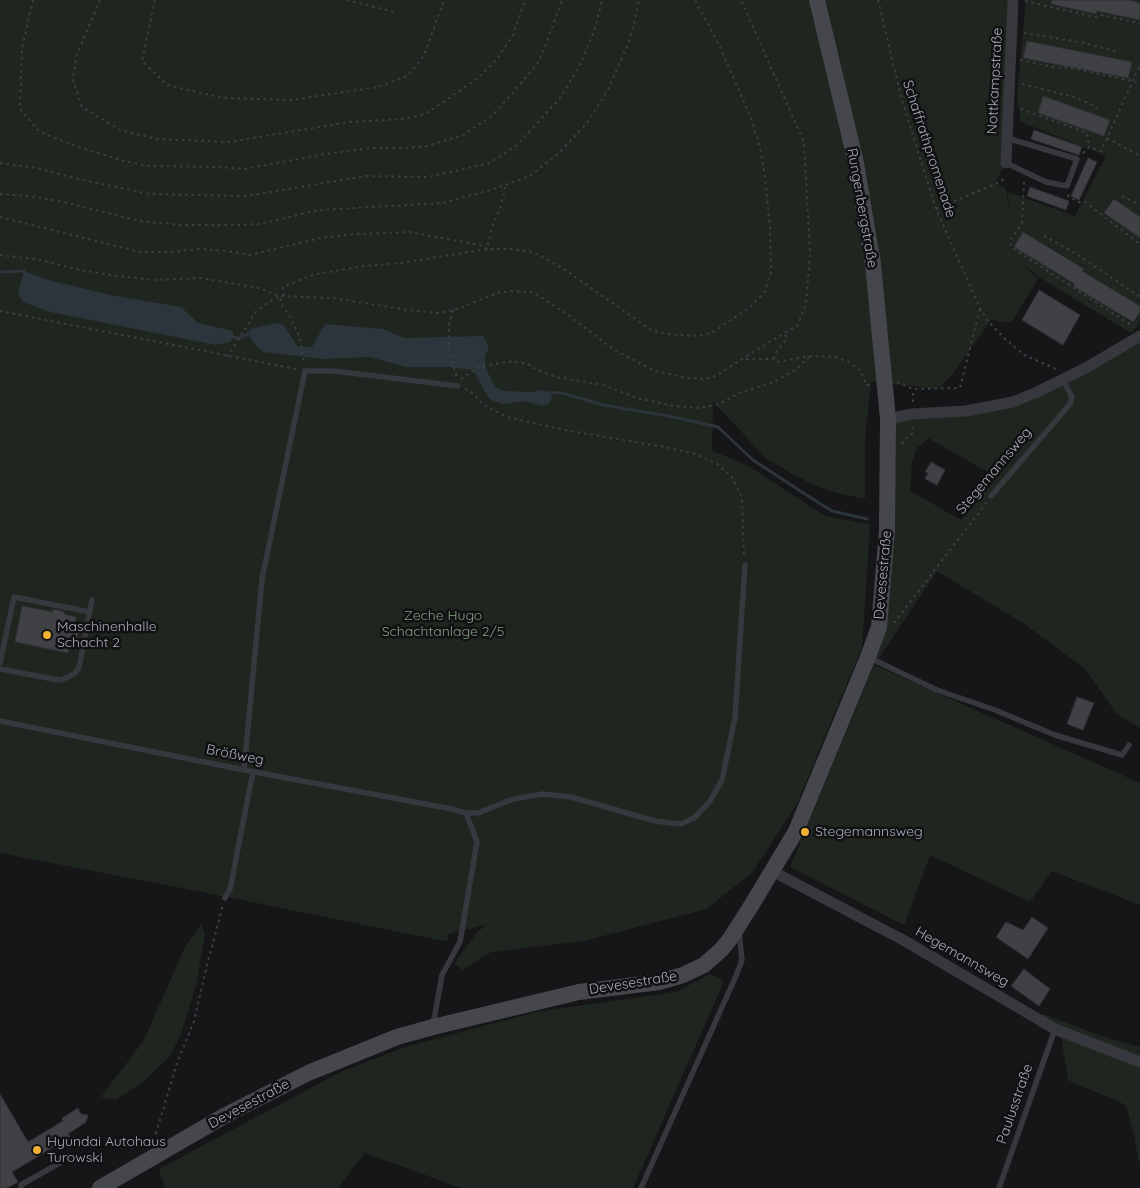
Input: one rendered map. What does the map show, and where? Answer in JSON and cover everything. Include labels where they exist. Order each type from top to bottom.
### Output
[{"type":"street","name":"Rungenbergstraße","points":[[817,0],[856,163],[872,264],[888,419]]},
{"type":"street","name":"Nottkampstraße","points":[[1006,163],[1013,0]]},
{"type":"street","points":[[888,419],[912,414],[973,410],[1013,402],[1084,369],[1140,336]]},
{"type":"street","name":"Devesestraße","points":[[100,1188],[226,1115],[308,1073],[397,1037],[578,992],[659,982],[683,975],[704,965],[721,950],[738,927],[796,831],[879,626],[887,530],[888,419]]},
{"type":"street","name":"Hegemannsweg","points":[[772,870],[905,941],[1055,1029],[1140,1062]]},
{"type":"lane","points":[[1006,163],[1046,182],[1068,186],[1078,159],[1007,138]]},
{"type":"lane","points":[[244,770],[262,580],[280,484],[305,371],[334,371],[458,386]]},
{"type":"lane","name":"Stegemannsweg","points":[[991,496],[1070,404],[1072,396],[1062,378]]},
{"type":"lane","points":[[433,1027],[442,975],[460,942],[466,914],[477,842],[466,813],[478,813],[513,799],[543,794],[571,797],[655,821],[681,824],[694,818],[710,802],[722,780],[735,717],[745,565]]},
{"type":"lane","points":[[0,662],[14,597],[90,612]]},
{"type":"lane","points":[[0,669],[53,680],[68,678],[74,674],[79,668],[92,600]]},
{"type":"lane","points":[[868,657],[937,690],[995,710],[1055,735],[1122,755],[1129,745]]},
{"type":"lane","name":"Brößweg","points":[[0,721],[466,813]]},
{"type":"lane","points":[[225,898],[230,889],[253,772]]},
{"type":"lane","points":[[641,1188],[742,960],[738,927]]},
{"type":"lane","name":"Paulusstraße","points":[[999,1188],[1055,1029]]},
{"type":"lane","points":[[21,1188],[22,1185],[68,1158]]},
{"type":"path","points":[[33,0],[22,49],[20,109],[40,132],[78,147],[124,161],[149,166],[244,169],[354,150],[426,146],[463,135],[493,115],[536,66],[562,0]]},
{"type":"path","points":[[100,0],[76,57],[72,80],[82,107],[120,130],[157,139],[229,142],[349,122],[404,119],[419,116],[430,111],[478,78],[497,59],[513,35],[525,0]]},
{"type":"path","points":[[155,0],[142,62],[167,85],[223,98],[291,100],[378,87],[407,76],[424,55],[443,3],[442,0]]},
{"type":"path","points":[[347,0],[394,12]]},
{"type":"path","points":[[0,163],[37,168],[82,180],[150,194],[246,196],[366,176],[428,177],[490,162],[517,145],[560,98],[580,68],[602,0]]},
{"type":"path","points":[[0,194],[59,201],[140,221],[181,225],[237,226],[261,224],[318,210],[442,203],[506,185],[530,176],[560,152],[587,123],[608,90],[627,46],[639,0]]},
{"type":"path","points":[[284,296],[283,287],[312,275],[488,249],[511,249],[533,252],[564,269],[651,330],[666,334],[700,336],[715,331],[750,307],[764,293],[771,272],[766,176],[751,118],[720,47],[695,0]]},
{"type":"path","points":[[0,255],[41,260],[80,270],[118,276],[154,280],[201,278],[260,288],[279,296],[332,298],[440,313],[497,293],[511,291],[533,292],[556,306],[616,351],[656,371],[687,378],[706,379],[727,370],[798,326],[806,304],[810,254],[804,142],[741,0]]},
{"type":"path","name":"Schaffrathpromenade","points":[[878,0],[901,97],[936,209],[980,308],[986,319],[1005,339],[1024,355],[1054,368],[1062,378]]},
{"type":"path","points":[[1019,0],[1095,17],[1102,15],[1140,23]]},
{"type":"path","points":[[1012,30],[1047,38],[1085,42],[1117,52]]},
{"type":"path","points":[[1011,58],[1057,68],[1066,67],[1140,84]]},
{"type":"path","points":[[1089,147],[1102,151],[1140,66]]},
{"type":"path","points":[[1010,81],[1074,97],[1095,106],[1097,109]]},
{"type":"path","points":[[1008,105],[1087,133],[1089,147]]},
{"type":"path","points":[[1107,138],[1140,156]]},
{"type":"path","points":[[1078,159],[1089,147]]},
{"type":"path","points":[[936,209],[1002,182],[1006,163]]},
{"type":"path","points":[[1025,172],[1022,223],[1010,242],[1011,247],[1140,330]]},
{"type":"path","points":[[488,249],[492,227],[500,209],[506,185]]},
{"type":"path","points":[[1068,186],[1067,196],[1078,202],[1085,202],[1140,244]]},
{"type":"path","points":[[1122,196],[1140,205]]},
{"type":"path","points":[[0,217],[140,252],[200,249],[250,255],[320,238],[356,234],[409,232],[480,245],[488,249]]},
{"type":"path","points":[[1044,236],[1075,253],[1140,298]]},
{"type":"path","points":[[227,357],[256,310],[279,296]]},
{"type":"path","points":[[0,311],[305,371],[300,338],[279,296]]},
{"type":"path","points":[[894,382],[900,382],[913,389],[960,388],[980,308]]},
{"type":"path","points":[[453,310],[449,325],[449,350],[458,381],[479,367],[513,361],[528,364],[535,369],[556,377],[603,385],[637,398],[674,406],[700,408],[720,404],[739,392],[774,382],[794,371],[810,356]]},
{"type":"path","points":[[774,359],[775,354],[786,339],[786,336],[783,334]]},
{"type":"path","points":[[744,358],[774,359],[777,362],[810,356],[836,357],[849,362],[861,371],[866,385]]},
{"type":"path","points":[[458,386],[470,391],[485,406],[507,417],[564,430],[665,447],[695,454],[717,464],[732,477],[742,497],[745,565]]},
{"type":"path","name":"Stegemannsweg","points":[[893,624],[991,496]]},
{"type":"path","points":[[154,1157],[154,1138],[176,1063],[194,1021],[225,898]]},
{"type":"green space","name":"Zeche Hugo Schachtanlage 2/5","points":[[0,0],[1013,0],[1006,163],[995,183],[1006,189],[1009,209],[1008,192],[1075,216],[1106,156],[1021,122],[1017,97],[1026,0],[1140,0],[1140,323],[1131,333],[1039,277],[1019,261],[1038,279],[1011,323],[991,320],[954,372],[939,389],[871,382],[865,437],[865,499],[815,486],[768,460],[713,402],[712,451],[747,465],[825,516],[870,524],[862,647],[797,804],[752,873],[706,909],[584,941],[491,952],[463,970],[454,964],[478,931],[489,924],[447,934],[449,941],[439,940],[0,853]]},
{"type":"green space","points":[[1140,336],[1140,728],[1117,714],[1085,669],[1023,623],[937,571],[874,665],[871,659],[888,419],[1013,402]],"holes":[[[928,438],[997,477],[961,520],[910,491],[912,461],[917,448]]]},
{"type":"green space","points":[[874,665],[1140,783],[1140,905],[1052,871],[1030,902],[930,855],[904,925],[790,867]]},
{"type":"green space","points":[[201,924],[205,934],[196,985],[180,1037],[170,1056],[144,1081],[116,1100],[101,1097],[144,1040],[185,947]]},
{"type":"green space","points":[[710,974],[724,981],[633,1188],[461,1188],[365,1153],[338,1188],[165,1188],[159,1169],[339,1073],[405,1047],[536,1012],[676,992]]},
{"type":"green space","points":[[1043,1014],[1101,1036],[1140,1047],[1140,1162],[1126,1105],[1068,1080],[1061,1035],[1038,1027]]},
{"type":"shaded area","points":[[24,271],[48,280],[111,295],[181,307],[198,323],[233,331],[233,337],[230,342],[216,345],[50,312],[23,302],[18,293]]},
{"type":"shaded area","points":[[278,323],[284,325],[298,347],[312,347],[325,324],[383,329],[404,338],[483,336],[489,347],[485,356],[485,367],[495,387],[505,391],[533,392],[540,390],[551,392],[552,398],[548,404],[542,406],[524,401],[504,404],[493,401],[487,395],[473,370],[448,367],[405,367],[370,357],[323,359],[264,352],[256,346],[248,334],[250,329]]},
{"type":"building","points":[[1052,0],[1128,0],[1140,3],[1140,20],[1097,11],[1096,14],[1051,4]]},
{"type":"building","points":[[1027,41],[1132,62],[1128,78],[1023,58]]},
{"type":"building","points":[[1043,96],[1110,120],[1104,136],[1038,113]]},
{"type":"building","points":[[1034,130],[1082,147],[1079,155],[1031,139]]},
{"type":"building","points":[[1088,158],[1097,162],[1079,200],[1071,196]]},
{"type":"building","points":[[1030,187],[1069,201],[1066,210],[1027,196]]},
{"type":"building","points":[[1114,199],[1140,217],[1140,238],[1104,213]]},
{"type":"building","points":[[1023,232],[1140,306],[1140,312],[1133,322],[1073,286],[1075,284],[1014,247]]},
{"type":"building","points":[[1039,290],[1080,315],[1063,345],[1022,320]]},
{"type":"building","points":[[931,462],[945,470],[937,485],[925,479],[928,473],[925,472]]},
{"type":"building","name":"Maschinenhalle Schacht 2","points":[[22,606],[53,612],[53,609],[76,617],[74,628],[79,629],[76,643],[70,642],[68,653],[15,642]]},
{"type":"building","points":[[1077,697],[1094,703],[1083,730],[1067,724]]},
{"type":"building","points":[[1032,917],[1048,928],[1028,959],[996,937],[1006,922],[1023,930]]},
{"type":"building","points":[[1024,969],[1050,989],[1039,1006],[1011,986]]},
{"type":"building","points":[[0,1094],[28,1142],[63,1121],[62,1118],[78,1108],[81,1114],[88,1115],[86,1122],[68,1134],[70,1137],[12,1172],[18,1182],[7,1188],[0,1188]]},
{"type":"waterway","points":[[0,272],[24,271]]},
{"type":"waterway","points":[[233,337],[240,338],[248,334]]},
{"type":"waterway","points":[[551,392],[566,394],[603,405],[674,417],[718,427],[753,460],[832,511],[867,519]]},
{"type":"place","name":"Maschinenhalle Schacht 2","points":[[47,635]]},
{"type":"place","name":"Stegemannsweg","points":[[805,832]]},
{"type":"place","name":"Hyundai Autohaus Turowski","points":[[37,1150]]}]
